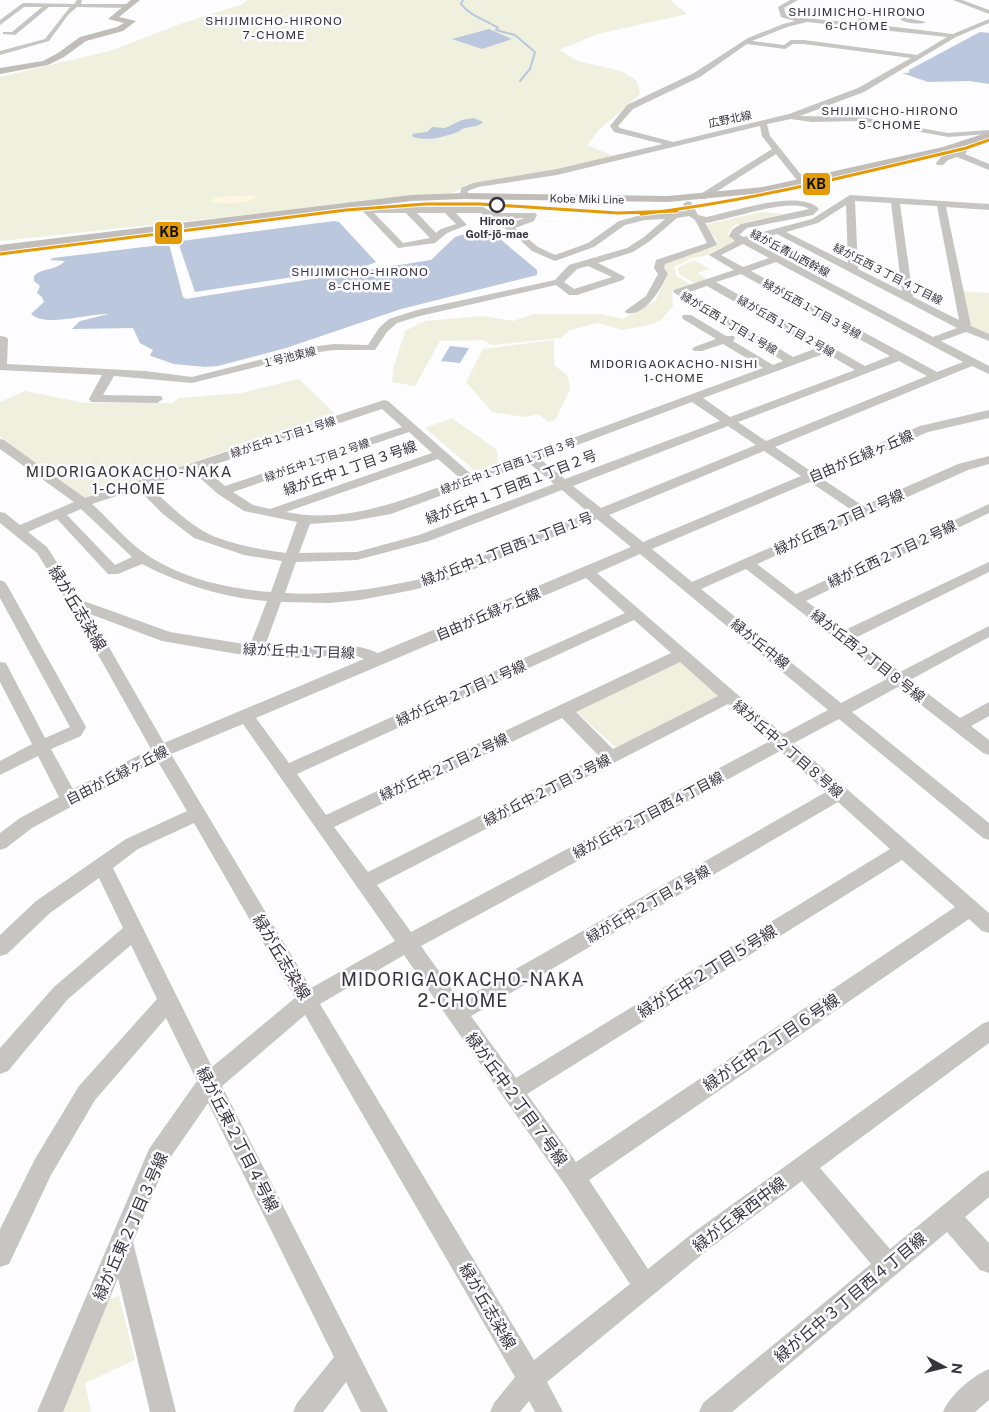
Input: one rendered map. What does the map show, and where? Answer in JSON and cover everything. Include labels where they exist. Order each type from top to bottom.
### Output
[{"type":"main road","points":[[0,71],[45,63],[83,39],[120,29],[132,21],[112,18],[136,0]]},
{"type":"main road","name":"Kobe Miki Line","points":[[0,250],[364,207],[411,198],[464,196],[607,200],[702,197],[763,190],[946,149],[989,133]]},
{"type":"street","points":[[0,53],[47,40],[80,0]]},
{"type":"street","points":[[795,0],[781,7],[783,16],[859,24],[934,28]]},
{"type":"street","points":[[957,0],[962,0]]},
{"type":"street","points":[[957,0],[989,12]]},
{"type":"street","points":[[9,24],[23,5],[128,6]]},
{"type":"street","points":[[9,24],[48,6]]},
{"type":"street","points":[[859,24],[863,14],[904,14],[904,20],[934,28],[954,36]]},
{"type":"street","points":[[671,144],[617,130],[614,126],[630,107],[696,75],[746,42],[785,25],[809,20]]},
{"type":"street","name":"広野北線","points":[[464,196],[464,190],[476,185],[557,172],[792,116],[861,90],[954,36],[989,21]]},
{"type":"street","points":[[2,34],[13,34],[9,24]]},
{"type":"street","points":[[956,26],[972,28]]},
{"type":"street","points":[[746,42],[785,47],[791,42],[804,42],[918,57]]},
{"type":"street","points":[[922,48],[932,50]]},
{"type":"street","points":[[792,116],[820,121],[847,118],[861,119],[920,130],[975,149]]},
{"type":"street","points":[[763,124],[766,136],[803,182]]},
{"type":"street","points":[[940,163],[959,144]]},
{"type":"street","points":[[959,144],[989,167]]},
{"type":"street","points":[[702,197],[776,150]]},
{"type":"street","points":[[630,311],[650,298],[663,274],[659,268],[660,262],[712,244],[712,239],[700,225],[684,198]]},
{"type":"street","points":[[850,198],[853,270]]},
{"type":"street","points":[[742,242],[815,221],[850,198],[942,204],[988,210]]},
{"type":"street","points":[[895,201],[908,299]]},
{"type":"street","name":"緑が丘青山西幹線","points":[[695,216],[719,218],[784,202],[809,204],[814,209],[810,213],[744,226],[734,236],[742,242],[989,371]]},
{"type":"street","points":[[932,341],[966,328],[942,204]]},
{"type":"street","points":[[364,207],[483,210],[509,227],[514,234],[535,249],[555,258],[591,245],[622,224],[645,217],[695,216]]},
{"type":"street","points":[[364,207],[401,246],[432,241],[444,231],[462,225],[447,209]]},
{"type":"street","points":[[408,209],[435,238]]},
{"type":"street","points":[[494,216],[532,215],[531,219],[509,227]]},
{"type":"street","name":"１号池東線","points":[[0,368],[145,374],[192,380],[311,350],[334,347],[372,348],[383,330],[393,322],[417,313],[558,282],[573,267],[630,250],[647,239],[674,216]]},
{"type":"street","name":"緑が丘西３丁目４丁目線","points":[[777,232],[989,338]]},
{"type":"street","name":"緑が丘西１丁目３号線","points":[[742,242],[714,255],[936,376]]},
{"type":"street","name":"緑が丘西１丁目１号線","points":[[776,260],[678,292],[792,362]]},
{"type":"street","points":[[558,282],[573,293],[620,278],[620,276],[589,262]]},
{"type":"street","name":"緑が丘西１丁目２号線","points":[[708,282],[864,370]]},
{"type":"street","points":[[687,317],[772,369]]},
{"type":"street","points":[[698,350],[744,333]]},
{"type":"street","points":[[0,368],[2,339]]},
{"type":"street","name":"緑が丘中１丁目西１丁目３号","points":[[194,466],[223,492],[249,508],[305,520],[352,517],[386,511],[826,349]]},
{"type":"street","name":"緑が丘中１丁目西１丁目２号","points":[[140,484],[168,511],[199,535],[248,552],[291,558],[357,556],[424,538],[898,356]]},
{"type":"street","name":"緑が丘中１丁目西１丁目１号","points":[[0,443],[83,503],[131,550],[174,575],[223,590],[276,598],[340,597],[390,591],[438,579],[973,362]]},
{"type":"street","points":[[110,372],[96,399],[157,399]]},
{"type":"street","points":[[373,395],[470,480]]},
{"type":"street","points":[[694,398],[863,512]]},
{"type":"street","name":"緑が丘中１丁目１号線","points":[[18,531],[83,503],[384,404]]},
{"type":"street","name":"自由が丘緑ヶ丘線","points":[[0,843],[26,823],[143,759],[924,430],[989,414]]},
{"type":"street","name":"緑が丘中１丁目２号線","points":[[223,492],[410,428]]},
{"type":"street","name":"緑が丘中１丁目３号線","points":[[271,513],[440,454]]},
{"type":"street","name":"緑が丘中線","points":[[530,457],[989,833]]},
{"type":"street","name":"緑が丘西２丁目１号線","points":[[691,588],[962,467],[989,460]]},
{"type":"street","name":"緑が丘西２丁目２号線","points":[[795,600],[989,508]]},
{"type":"street","points":[[58,513],[114,571],[143,558]]},
{"type":"street","name":"緑が丘志染線","points":[[0,516],[42,550],[76,603],[160,752],[550,1412]]},
{"type":"street","points":[[256,650],[305,520]]},
{"type":"street","name":"緑が丘西２丁目８号線","points":[[747,563],[989,749]]},
{"type":"street","points":[[844,637],[989,566]]},
{"type":"street","name":"緑が丘中２丁目８号線","points":[[587,572],[989,925]]},
{"type":"street","points":[[0,585],[78,727],[75,732],[42,746],[0,769]]},
{"type":"street","name":"緑が丘中１丁目線","points":[[76,603],[167,638],[237,649],[297,653],[359,651],[379,660]]},
{"type":"street","name":"緑が丘中２丁目１号線","points":[[286,772],[635,614]]},
{"type":"street","name":"緑が丘中２丁目西４丁目線","points":[[308,1000],[406,944],[989,632]]},
{"type":"street","name":"緑が丘中２丁目２号線","points":[[323,824],[681,655]]},
{"type":"street","points":[[0,667],[70,799]]},
{"type":"street","name":"緑が丘中２丁目３号線","points":[[364,883],[729,697]]},
{"type":"street","points":[[959,726],[989,708]]},
{"type":"street","points":[[564,710],[611,757]]},
{"type":"street","name":"緑が丘中２丁目７号線","points":[[246,716],[573,1177],[646,1287]]},
{"type":"street","name":"緑が丘中２丁目４号線","points":[[457,1014],[839,793]]},
{"type":"street","points":[[0,948],[43,906],[132,844],[198,814]]},
{"type":"street","name":"緑が丘中２丁目５号線","points":[[512,1092],[903,850]]},
{"type":"street","name":"緑が丘東２丁目４号線","points":[[102,866],[375,1412]]},
{"type":"street","name":"緑が丘中２丁目６号線","points":[[573,1177],[969,908]]},
{"type":"street","points":[[0,1064],[61,993],[134,930]]},
{"type":"street","name":"緑が丘東２丁目３号線","points":[[50,1412],[158,1157],[210,1083],[308,1000]]},
{"type":"street","points":[[0,1255],[42,1167],[87,1094],[168,1001]]},
{"type":"street","name":"緑が丘東西中線","points":[[503,1412],[530,1378],[646,1287],[702,1240],[989,1031]]},
{"type":"street","points":[[804,1166],[888,1265]]},
{"type":"street","name":"緑が丘中３丁目西４丁目線","points":[[713,1412],[989,1182]]},
{"type":"street","points":[[948,1216],[989,1261]]},
{"type":"street","points":[[122,1243],[163,1412]]},
{"type":"street","points":[[306,1412],[349,1359]]},
{"type":"street","points":[[956,1412],[989,1382]]},
{"type":"green space","points":[[247,0],[670,0],[687,14],[598,34],[559,50],[578,61],[621,71],[637,81],[640,94],[599,130],[587,145],[616,157],[554,172],[467,185],[453,193],[0,241],[0,77],[113,50],[180,24],[243,4]]},
{"type":"green space","points":[[762,212],[785,214],[735,225],[727,234],[737,241],[710,255],[692,258],[674,267],[677,276],[691,285],[672,291],[673,306],[660,321],[623,330],[597,323],[570,330],[561,338],[492,345],[483,340],[440,341],[415,386],[392,382],[394,366],[405,331],[425,321],[483,316],[513,321],[534,314],[600,314],[623,319],[655,301],[668,275],[663,267],[667,263],[679,257],[715,247],[717,240],[704,225]]},
{"type":"green space","points":[[694,260],[710,269],[697,273],[707,279],[695,283],[680,275],[677,268]]},
{"type":"green space","points":[[958,291],[989,293],[989,338],[966,328]]},
{"type":"green space","points":[[554,340],[554,365],[568,376],[570,390],[555,420],[548,422],[538,414],[524,417],[492,412],[466,382],[483,349]]},
{"type":"green space","points":[[299,379],[335,414],[84,499],[0,437],[0,402],[25,391],[85,403],[173,403],[179,398],[241,393]]},
{"type":"green space","points":[[452,418],[497,450],[498,464],[475,471],[425,428]]},
{"type":"green space","points":[[681,655],[729,697],[621,752],[571,707]]},
{"type":"green space","points":[[119,1296],[135,1360],[85,1383],[91,1412],[61,1412],[108,1300]]},
{"type":"sand","points":[[253,195],[258,197],[240,203],[209,202],[215,197]]},
{"type":"water","points":[[489,29],[512,39],[482,49],[452,39]]},
{"type":"water","points":[[980,32],[989,33],[989,84],[969,81],[928,82],[902,73],[909,73],[909,70]]},
{"type":"water","points":[[474,118],[483,122],[477,126],[464,128],[456,133],[424,139],[413,137],[412,134],[427,132],[432,127],[445,128],[462,120]]},
{"type":"water","points":[[334,221],[339,222],[376,262],[366,266],[195,292],[179,245],[182,241]]},
{"type":"water","points":[[487,228],[537,270],[537,275],[401,309],[286,348],[218,366],[205,367],[174,364],[151,356],[153,350],[140,343],[133,328],[72,329],[80,321],[109,314],[46,320],[31,314],[44,302],[37,293],[40,286],[34,281],[34,276],[41,271],[57,267],[65,261],[50,260],[53,258],[169,244],[183,297],[186,299],[431,260],[455,237]]},
{"type":"water","points":[[450,346],[469,348],[460,363],[441,361]]},
{"type":"waterway","points":[[463,0],[461,4],[469,12],[498,28],[496,30],[515,35],[535,52],[530,69],[520,81]]},
{"type":"transit line","name":"KB","points":[[641,214],[723,203],[805,187],[966,148],[989,140]]},
{"type":"transit line","name":"KB","points":[[0,254],[346,210],[426,204],[480,204],[618,213],[677,211]]},
{"type":"place","name":"Hirono Golf-jō-mae","points":[[497,205]]},
{"type":"district","name":"SHIJIMICHO-HIRONO 6-CHOME","points":[[857,19]]},
{"type":"district","name":"SHIJIMICHO-HIRONO 7-CHOME","points":[[274,28]]},
{"type":"district","name":"SHIJIMICHO-HIRONO 5-CHOME","points":[[890,118]]},
{"type":"district","name":"SHIJIMICHO-HIRONO 8-CHOME","points":[[360,279]]},
{"type":"district","name":"MIDORIGAOKACHO-NISHI 1-CHOME","points":[[674,371]]},
{"type":"district","name":"MIDORIGAOKACHO-NAKA 1-CHOME","points":[[129,480]]},
{"type":"district","name":"MIDORIGAOKACHO-NAKA 2-CHOME","points":[[463,990]]}]
